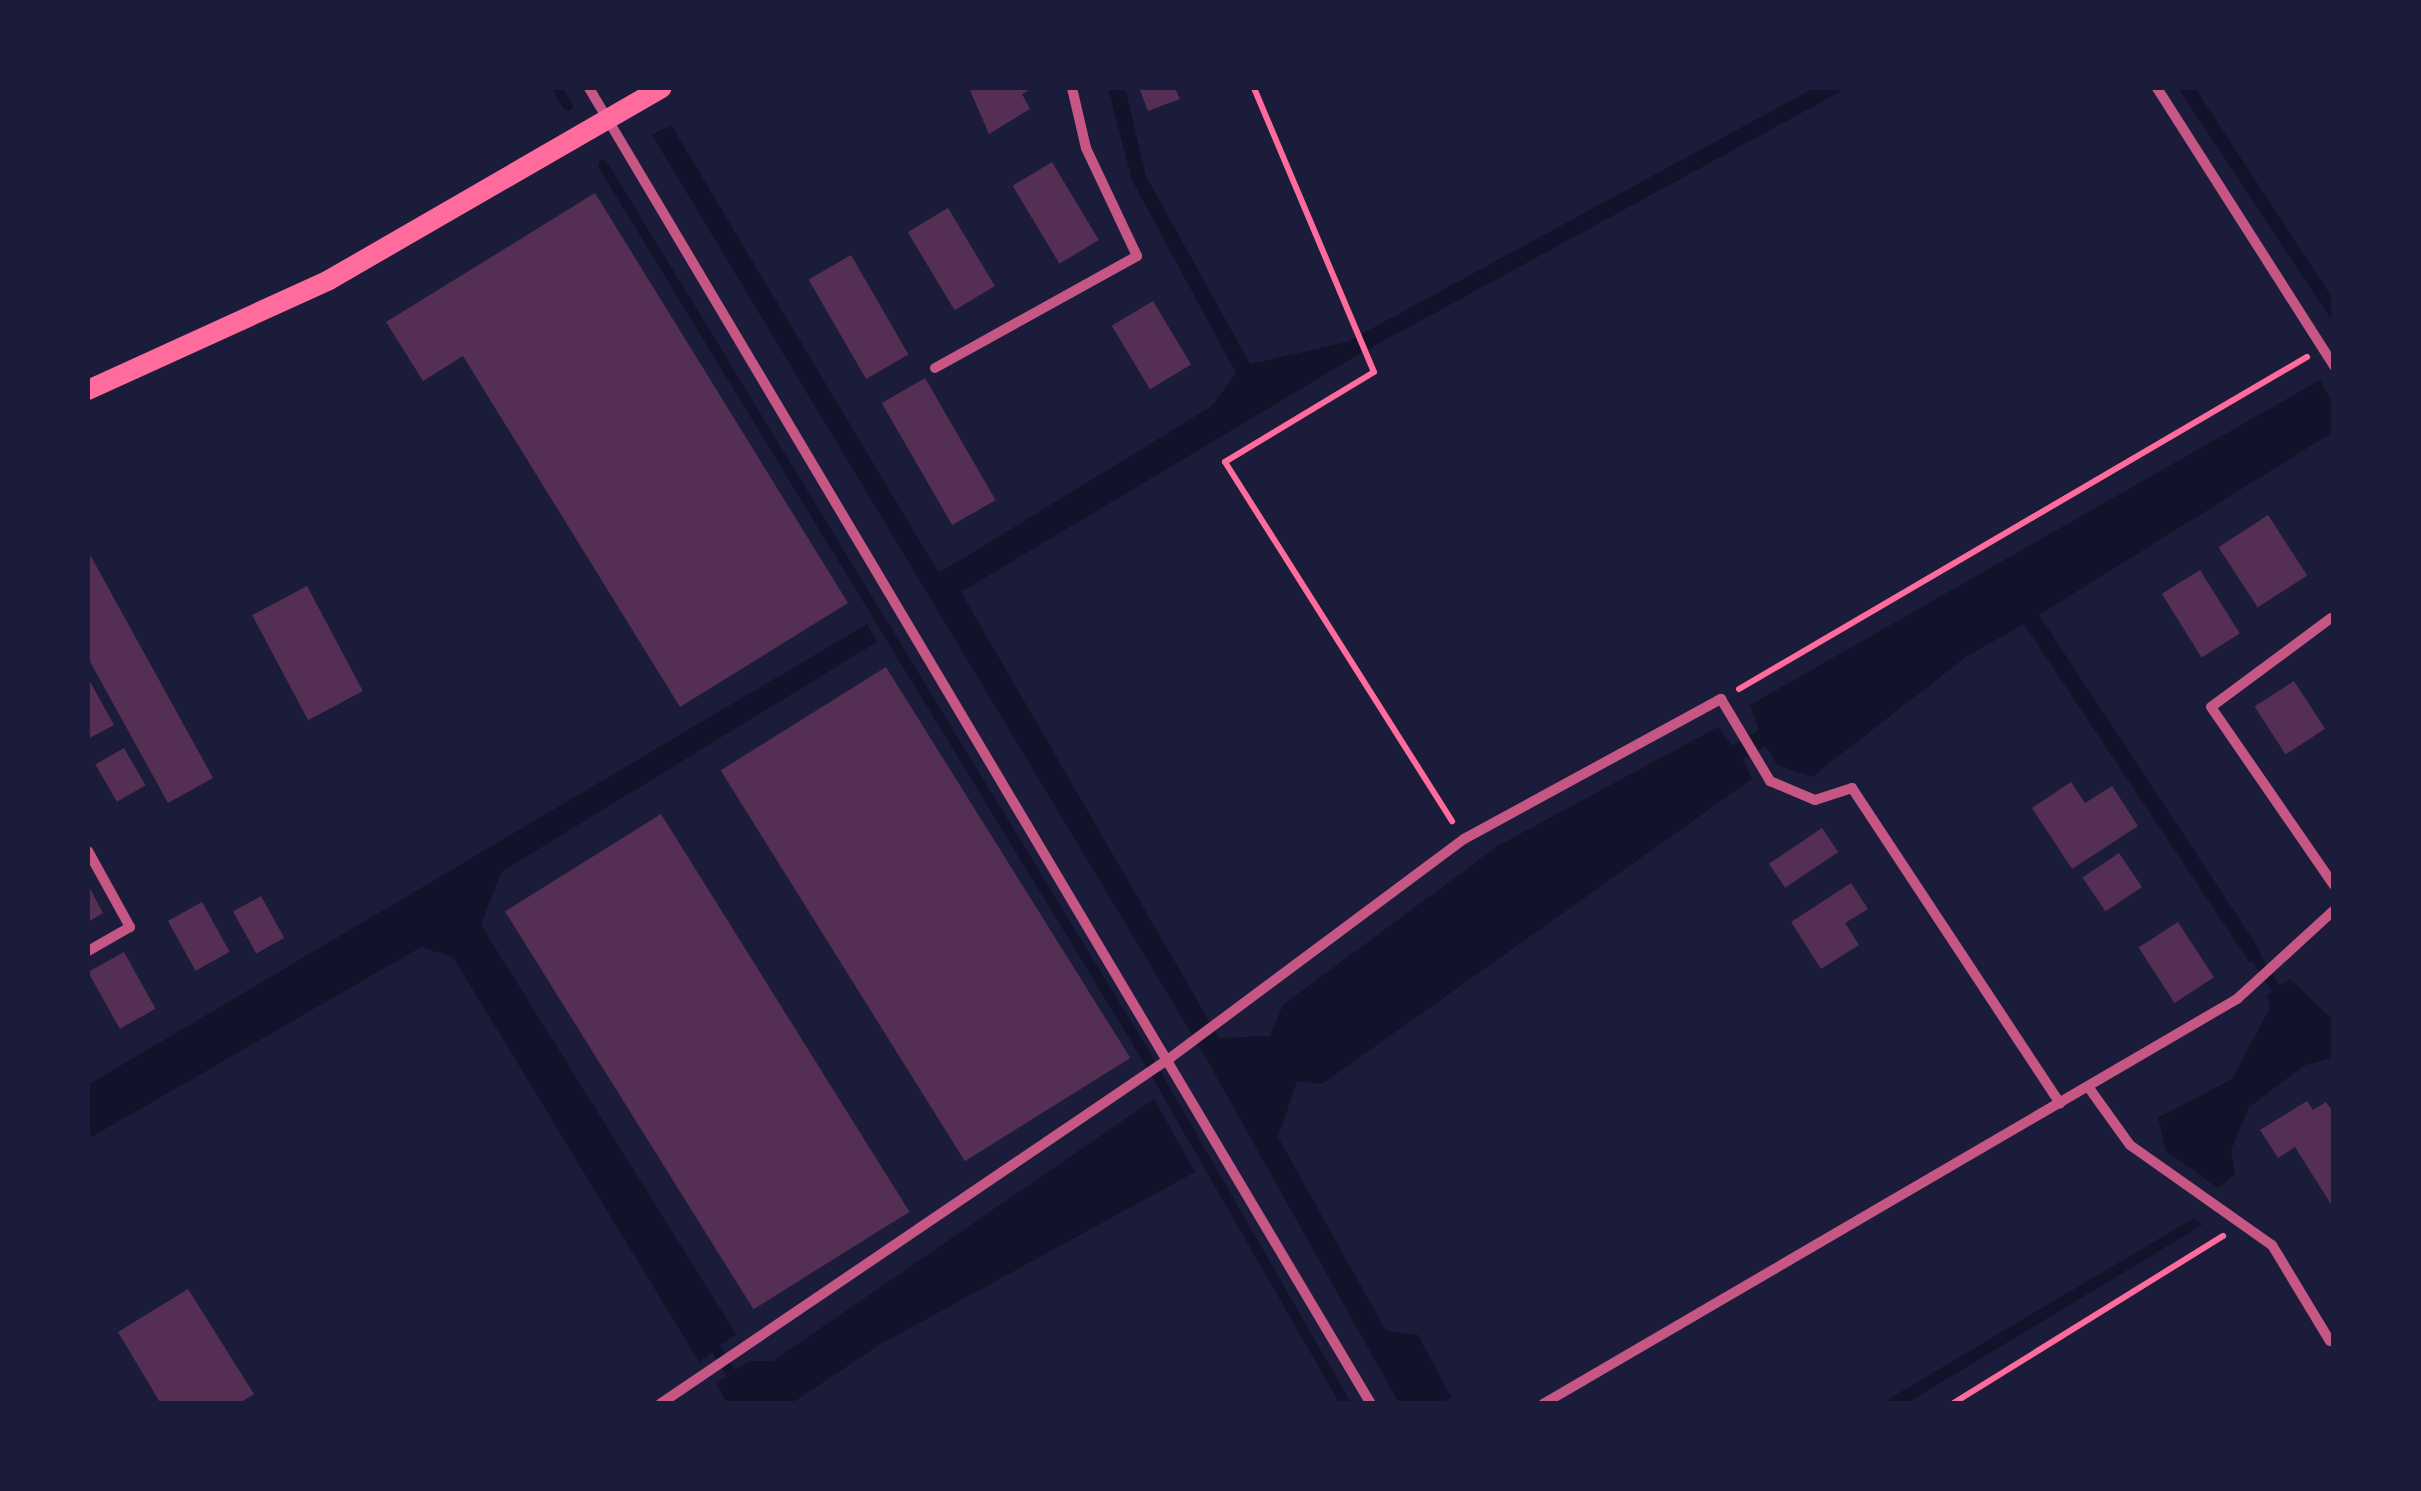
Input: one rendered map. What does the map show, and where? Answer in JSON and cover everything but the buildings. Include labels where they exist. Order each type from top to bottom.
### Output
[{"type":"main road","points":[[88,390],[329,280],[662,88]]},
{"type":"street","points":[[589,88],[1170,1058],[1372,1404]]},
{"type":"street","points":[[935,368],[1137,256],[1086,148],[1072,88]]},
{"type":"street","points":[[2156,88],[2334,366]]},
{"type":"street","points":[[2331,618],[2211,707],[2334,885]]},
{"type":"street","points":[[660,1404],[1170,1058],[1464,840],[1721,699],[1770,781],[1814,800],[1852,788],[2060,1104]]},
{"type":"street","points":[[88,851],[130,927],[88,951]]},
{"type":"street","points":[[1543,1404],[2089,1088],[2254,984],[2334,910]]},
{"type":"street","points":[[2089,1088],[2130,1145],[2272,1245],[2330,1341]]},
{"type":"path","points":[[1254,88],[1374,372],[1224,462],[1464,840]]},
{"type":"path","points":[[1721,699],[2322,349]]},
{"type":"path","points":[[1952,1404],[2242,1224]]},
{"type":"shaded area","points":[[1108,88],[1125,88],[1146,176],[1250,364],[1347,342],[1814,88],[1847,88],[1354,357],[961,592],[1219,1038],[1270,1036],[1283,1005],[1496,847],[1718,727],[1732,746],[1759,730],[1750,705],[2320,380],[2333,403],[2333,432],[2039,615],[2261,952],[2250,963],[2024,624],[1967,656],[1812,777],[1777,765],[1766,746],[1743,759],[1752,779],[1322,1084],[1297,1081],[1278,1137],[1386,1331],[1418,1335],[1451,1397],[1443,1403],[1399,1403],[1202,1051],[652,135],[671,125],[939,573],[1212,406],[1236,373],[1132,180]]},
{"type":"shaded area","points":[[2178,88],[2195,88],[2333,299],[2333,322]]},
{"type":"shaded area","points":[[867,624],[877,642],[501,872],[481,925],[736,1334],[699,1362],[453,957],[421,947],[88,1139],[88,1085]]},
{"type":"shaded area","points":[[2290,979],[2333,1020],[2333,1058],[2305,1065],[2249,1107],[2231,1150],[2235,1174],[2218,1188],[2166,1151],[2158,1118],[2232,1079],[2270,1008],[2267,995]]},
{"type":"shaded area","points":[[1154,1099],[1195,1172],[879,1345],[792,1403],[727,1403],[716,1383],[749,1361],[773,1361]]},
{"type":"shaded area","points":[[2194,1218],[2202,1225],[1907,1403],[1882,1403]]},
{"type":"waterway","points":[[557,88],[568,106]]},
{"type":"waterway","points":[[603,165],[1140,1046],[1346,1404]]},
{"type":"waterway","points":[[2256,958],[2276,989]]},
{"type":"waterway","points":[[716,1349],[731,1373]]}]
